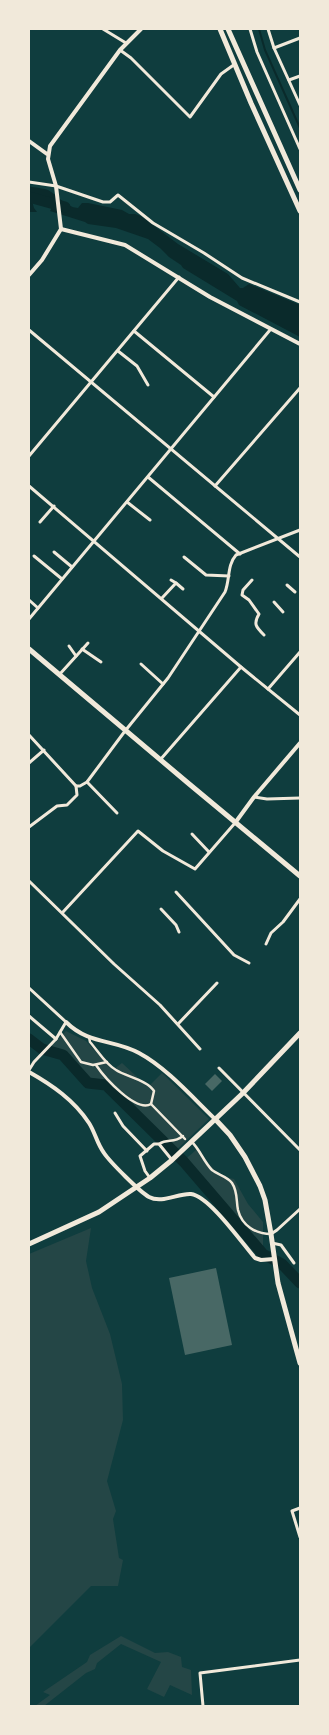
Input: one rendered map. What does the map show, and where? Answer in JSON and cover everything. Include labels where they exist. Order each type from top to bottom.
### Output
[{"type":"main road","points":[[220,29],[300,211]]},
{"type":"main road","points":[[228,29],[300,190]]},
{"type":"main road","points":[[29,649],[300,876]]},
{"type":"main road","points":[[29,1244],[99,1212],[150,1178],[216,1120],[300,1033]]},
{"type":"main road","points":[[216,1120],[230,1135],[245,1157],[265,1200],[278,1283],[300,1362]]},
{"type":"street","points":[[103,29],[126,43]]},
{"type":"street","points":[[29,275],[42,260],[61,227],[57,188],[47,154],[50,146],[120,50],[141,29]]},
{"type":"street","points":[[250,29],[257,52],[300,149]]},
{"type":"street","points":[[268,29],[274,48],[300,105]]},
{"type":"street","points":[[274,48],[300,38]]},
{"type":"street","points":[[120,50],[131,58],[190,117],[221,74],[235,64]]},
{"type":"street","points":[[289,80],[300,76]]},
{"type":"street","points":[[29,142],[47,154]]},
{"type":"street","points":[[29,182],[57,188],[103,202],[110,202],[118,195],[154,223],[242,278],[300,302]]},
{"type":"street","points":[[61,227],[125,245],[210,297],[270,330],[300,344]]},
{"type":"street","points":[[29,456],[179,277]]},
{"type":"street","points":[[29,330],[300,557]]},
{"type":"street","points":[[29,619],[270,330]]},
{"type":"street","points":[[134,331],[214,397]]},
{"type":"street","points":[[118,351],[137,366],[148,385]]},
{"type":"street","points":[[215,486],[300,388]]},
{"type":"street","points":[[148,477],[240,554]]},
{"type":"street","points":[[29,486],[300,715]]},
{"type":"street","points":[[127,502],[150,520]]},
{"type":"street","points":[[40,522],[54,506]]},
{"type":"street","points":[[76,786],[80,786],[87,782],[125,730],[163,684],[225,592],[232,559],[236,555],[300,530]]},
{"type":"street","points":[[54,552],[72,568]]},
{"type":"street","points":[[34,556],[62,579]]},
{"type":"street","points":[[184,557],[206,575],[229,576]]},
{"type":"street","points":[[171,580],[183,589]]},
{"type":"street","points":[[252,580],[243,590],[242,596],[249,600],[259,614],[255,622],[256,627],[264,635]]},
{"type":"street","points":[[162,598],[176,583]]},
{"type":"street","points":[[288,584],[296,592]]},
{"type":"street","points":[[29,600],[38,608]]},
{"type":"street","points":[[274,602],[283,612]]},
{"type":"street","points":[[59,675],[88,643]]},
{"type":"street","points":[[69,646],[76,656]]},
{"type":"street","points":[[82,649],[101,662]]},
{"type":"street","points":[[268,689],[300,652]]},
{"type":"street","points":[[141,664],[163,684]]},
{"type":"street","points":[[160,760],[241,666]]},
{"type":"street","points":[[29,735],[76,786],[78,796],[67,805],[57,806],[29,827]]},
{"type":"street","points":[[63,912],[138,831],[163,851],[195,869],[235,823],[254,797],[300,743]]},
{"type":"street","points":[[29,764],[44,750]]},
{"type":"street","points":[[87,782],[117,813]]},
{"type":"street","points":[[254,797],[267,799],[300,798]]},
{"type":"street","points":[[192,834],[209,852]]},
{"type":"street","points":[[29,881],[63,912],[114,964],[160,1005],[200,1049]]},
{"type":"street","points":[[176,892],[234,955],[250,962]]},
{"type":"street","points":[[266,944],[271,933],[283,922],[300,899]]},
{"type":"street","points":[[161,909],[176,925],[179,932]]},
{"type":"street","points":[[178,1024],[217,983]]},
{"type":"street","points":[[29,988],[75,1031],[89,1037],[130,1048],[156,1064],[216,1120]]},
{"type":"street","points":[[29,1016],[56,1038]]},
{"type":"street","points":[[66,1022],[56,1038],[34,1062],[29,1071],[52,1086],[73,1103],[89,1122],[103,1152],[118,1170],[149,1198],[157,1199],[191,1194],[199,1197],[224,1221],[255,1258],[261,1260],[274,1259]]},
{"type":"street","points":[[60,1032],[81,1062],[96,1065],[107,1062]]},
{"type":"street","points":[[89,1037],[90,1042],[116,1071],[147,1083],[152,1087],[154,1091],[151,1104]]},
{"type":"street","points":[[29,1059],[34,1062]]},
{"type":"street","points":[[96,1065],[130,1100],[140,1106],[148,1106],[151,1104]]},
{"type":"street","points":[[219,1068],[300,1150]]},
{"type":"street","points":[[151,1104],[185,1139]]},
{"type":"street","points":[[115,1113],[123,1126],[146,1151]]},
{"type":"street","points":[[150,1178],[145,1171],[140,1156],[154,1144],[160,1144],[166,1141],[176,1141],[183,1136]]},
{"type":"street","points":[[192,1142],[212,1170],[231,1182],[236,1189],[238,1211],[242,1219],[255,1231],[261,1234],[271,1234],[300,1210]]},
{"type":"street","points":[[160,1144],[172,1160]]},
{"type":"street","points":[[272,1243],[281,1245],[294,1263]]},
{"type":"street","points":[[300,1508],[292,1511],[300,1537]]},
{"type":"street","points":[[203,1706],[200,1673],[300,1660]]},
{"type":"shaded area","points":[[29,186],[52,192],[69,206],[78,208],[82,203],[88,203],[122,210],[129,214],[141,216],[178,244],[228,274],[240,288],[243,288],[249,284],[300,305],[300,337],[239,305],[237,301],[183,268],[148,239],[116,228],[88,224],[50,211],[53,206],[50,202],[37,198],[32,201],[37,212],[29,212]]},
{"type":"shaded area","points":[[66,1031],[86,1041],[113,1070],[122,1063],[148,1087],[162,1073],[209,1119],[171,1155],[106,1082],[88,1081],[61,1053],[48,1050]]},
{"type":"shaded area","points":[[196,1150],[220,1176],[234,1179],[248,1204],[263,1222],[263,1252],[181,1163]]},
{"type":"shaded area","points":[[91,1228],[86,1261],[92,1288],[110,1334],[122,1384],[123,1420],[107,1481],[116,1511],[113,1519],[119,1558],[123,1560],[118,1586],[91,1586],[29,1648],[29,1254]]},
{"type":"shaded area","points":[[121,1636],[155,1653],[168,1652],[181,1657],[182,1667],[191,1670],[192,1695],[170,1685],[164,1697],[147,1689],[161,1662],[121,1644],[97,1663],[95,1669],[86,1673],[44,1706],[35,1706],[50,1695],[43,1692],[87,1662],[90,1655]]},
{"type":"building","points":[[215,1074],[222,1081],[212,1091],[205,1084]]},
{"type":"building","points":[[216,1268],[232,1345],[185,1355],[169,1278]]},
{"type":"waterway","points":[[259,29],[265,50],[300,128]]},
{"type":"waterway","points":[[29,197],[65,207]]},
{"type":"waterway","points":[[29,1039],[42,1049],[63,1055],[88,1083],[106,1085],[184,1162],[263,1254],[282,1264],[300,1283]]}]
